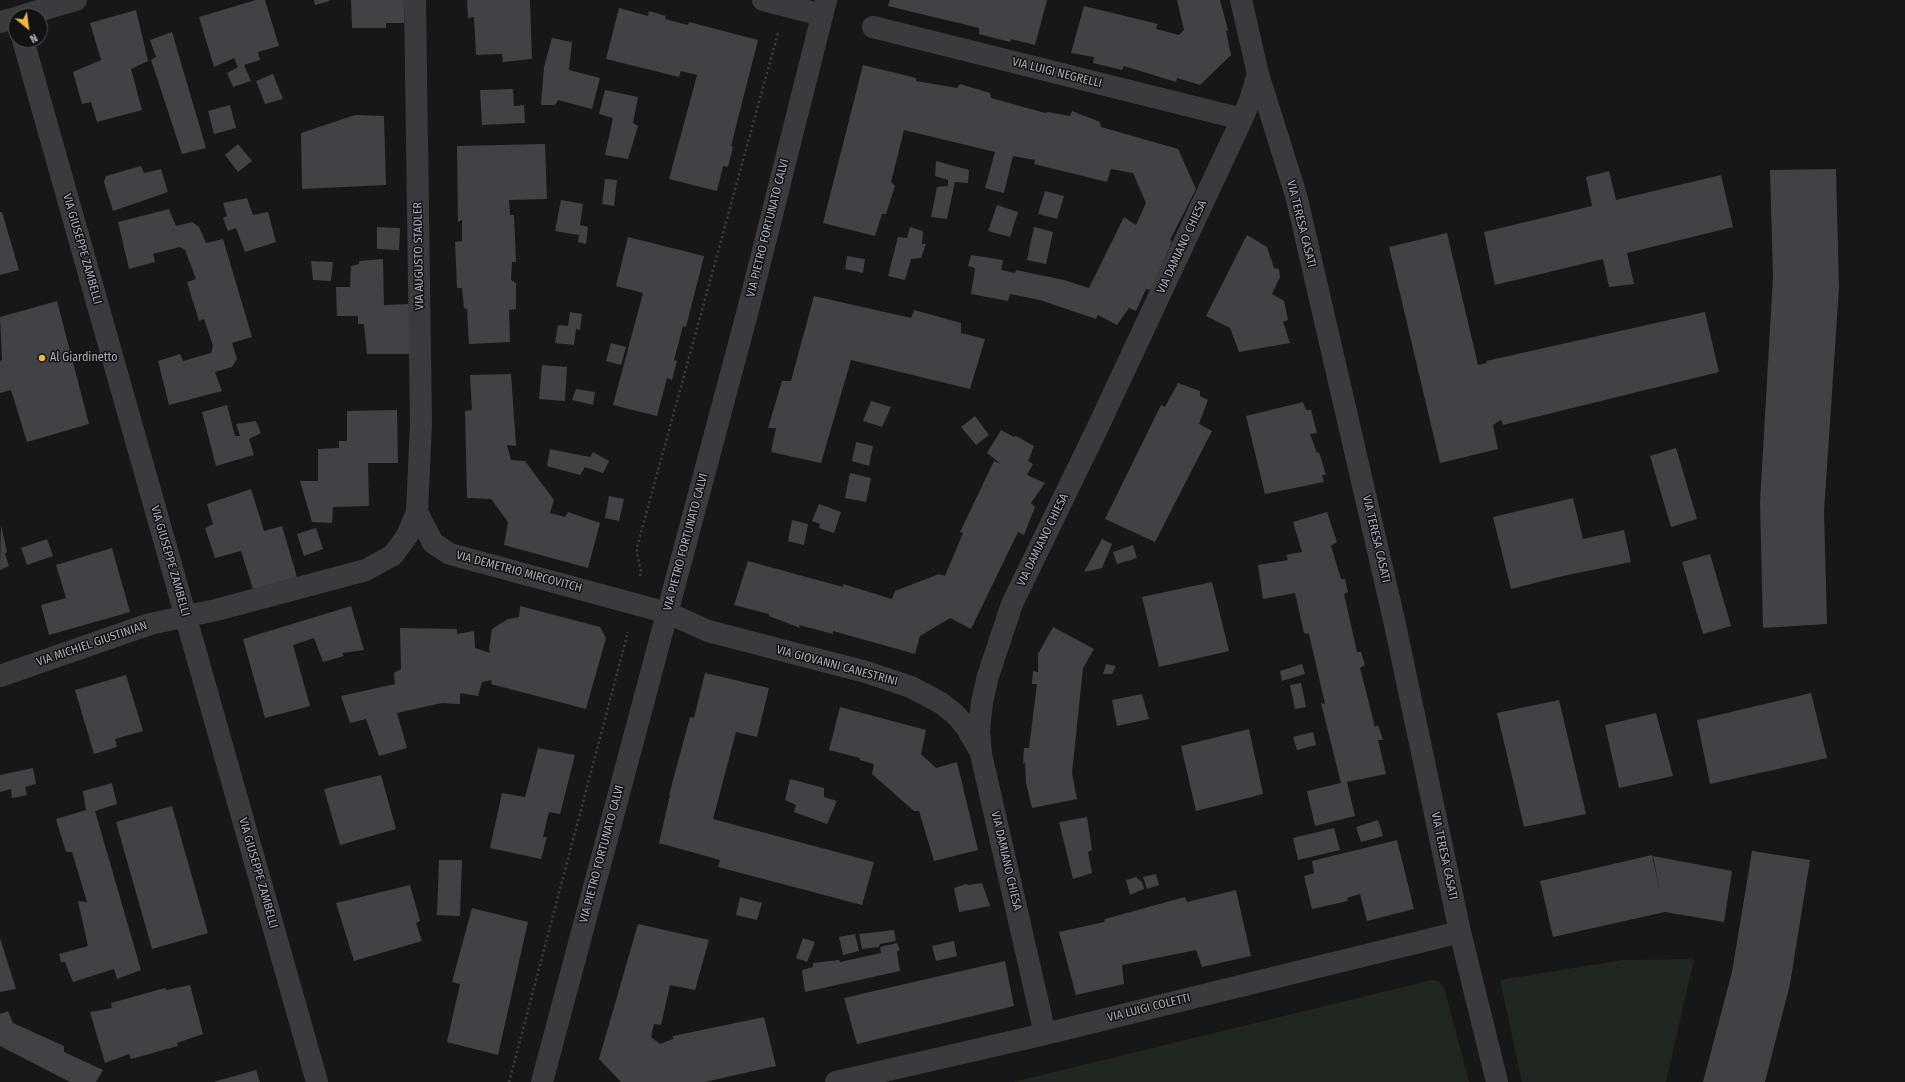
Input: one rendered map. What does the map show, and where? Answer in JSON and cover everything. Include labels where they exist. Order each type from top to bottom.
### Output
[{"type":"street","points":[[48,8],[76,0]]},
{"type":"street","name":"VIA AUGUSTO STADLER","points":[[415,0],[421,423],[417,512]]},
{"type":"street","points":[[763,0],[824,8]]},
{"type":"street","name":"VIA TERESA CASATI","points":[[1241,0],[1258,74],[1296,195],[1394,620],[1460,932],[1497,1082]]},
{"type":"street","name":"VIA PIETRO FORTUNATO CALVI","points":[[542,1082],[748,310],[824,8]]},
{"type":"street","name":"VIA LUIGI NEGRELLI","points":[[873,27],[1242,119]]},
{"type":"street","name":"VIA GIUSEPPE ZAMBELLI","points":[[25,48],[317,1082]]},
{"type":"street","name":"VIA DAMIANO CHIESA","points":[[1045,1034],[981,754],[979,736],[982,702],[990,670],[1012,604],[1096,431],[1242,119],[1258,74]]},
{"type":"street","points":[[185,616],[216,610],[366,570],[393,555],[407,536],[417,512]]},
{"type":"street","name":"VIA DEMETRIO MIRCOVITCH","points":[[417,512],[433,543],[450,554],[668,613]]},
{"type":"street","name":"VIA GIOVANNI CANESTRINI","points":[[668,613],[708,631],[873,674],[911,687],[941,703],[956,715],[966,727],[981,754]]},
{"type":"street","name":"VIA MICHIEL GIUSTINIAN","points":[[0,676],[150,624],[185,616]]},
{"type":"street","name":"VIA LUIGI COLETTI","points":[[836,1082],[1045,1034],[1460,932]]},
{"type":"path","points":[[640,577],[641,571],[637,547],[779,28]]},
{"type":"path","points":[[509,1082],[628,629]]},
{"type":"shaded area","points":[[1694,959],[1666,1082],[1522,1082],[1500,980],[1622,960]]},
{"type":"shaded area","points":[[1432,980],[1438,981],[1444,987],[1469,1082],[1013,1082]]},
{"type":"building","points":[[256,0],[265,0],[279,46],[258,52],[260,60],[244,65],[251,81],[233,87],[227,73],[238,67],[234,58],[214,67],[199,17]]},
{"type":"building","points":[[314,0],[329,0],[330,1],[315,5]]},
{"type":"building","points":[[351,0],[404,0],[404,23],[386,23],[386,28],[352,28]]},
{"type":"building","points":[[467,0],[530,0],[532,59],[503,62],[502,54],[476,55],[474,17],[468,18]]},
{"type":"building","points":[[890,0],[1047,0],[1035,45],[1011,39],[1010,42],[979,34],[979,28],[888,6]]},
{"type":"building","points":[[1177,0],[1220,0],[1228,30],[1226,31],[1231,55],[1200,85],[1177,78],[1176,82],[1124,66],[1122,70],[1093,63],[1094,57],[1071,53],[1084,6],[1158,24],[1156,29],[1179,35],[1184,30]]},
{"type":"building","points":[[619,8],[648,16],[649,11],[666,16],[665,19],[688,25],[689,22],[758,40],[731,146],[733,147],[728,167],[723,166],[717,191],[669,179],[697,75],[681,71],[679,77],[606,59]]},
{"type":"building","points":[[136,10],[148,61],[131,69],[142,110],[97,122],[91,102],[82,104],[73,72],[101,60],[90,23]]},
{"type":"building","points":[[172,32],[206,148],[182,154],[151,60],[156,57],[150,40]]},
{"type":"building","points":[[552,38],[572,42],[569,70],[600,78],[592,109],[558,100],[555,105],[541,105],[544,67]]},
{"type":"building","points":[[863,65],[916,78],[916,81],[957,88],[960,84],[990,93],[991,98],[1045,113],[1047,112],[1070,116],[1072,111],[1100,122],[1101,127],[1178,149],[1196,189],[1170,240],[1172,241],[1163,262],[1164,264],[1151,290],[1146,289],[1136,311],[1129,308],[1117,325],[1098,315],[1096,319],[1040,300],[1010,294],[1008,301],[971,294],[975,268],[968,266],[971,255],[1003,260],[1001,270],[1015,273],[1016,270],[1064,280],[1089,288],[1124,217],[1136,225],[1146,203],[1133,173],[1111,169],[1107,182],[1034,164],[1035,160],[1013,156],[1004,193],[985,188],[995,152],[904,130],[891,182],[895,186],[886,214],[882,214],[875,236],[823,223]]},
{"type":"building","points":[[273,74],[283,99],[265,104],[256,81]]},
{"type":"building","points":[[513,89],[514,106],[524,105],[525,123],[482,125],[480,90]]},
{"type":"building","points":[[605,90],[638,97],[633,123],[638,126],[628,159],[605,155],[613,118],[599,114]]},
{"type":"building","points":[[230,105],[236,128],[214,134],[208,111]]},
{"type":"building","points":[[355,115],[384,116],[386,185],[302,189],[301,133]]},
{"type":"building","points":[[238,144],[252,161],[238,172],[225,155]]},
{"type":"building","points":[[545,144],[547,199],[509,200],[510,215],[514,215],[516,262],[512,262],[511,280],[516,283],[516,309],[509,310],[510,342],[469,344],[467,309],[464,308],[462,288],[457,288],[455,242],[462,241],[462,220],[458,222],[457,146]]},
{"type":"building","points":[[936,161],[969,170],[968,183],[955,182],[947,219],[931,217],[937,187],[948,186],[948,180],[935,176]]},
{"type":"building","points":[[141,166],[144,173],[161,169],[168,192],[113,211],[104,182],[106,176]]},
{"type":"building","points":[[1836,169],[1839,288],[1824,511],[1827,624],[1763,628],[1760,502],[1773,277],[1770,170]]},
{"type":"building","points":[[1609,171],[1616,200],[1721,175],[1733,227],[1627,253],[1634,284],[1609,287],[1603,259],[1495,285],[1484,232],[1592,206],[1586,177]]},
{"type":"building","points":[[605,179],[617,180],[614,206],[602,204]]},
{"type":"building","points":[[1045,191],[1064,196],[1057,219],[1038,214]]},
{"type":"building","points":[[247,198],[253,215],[268,212],[276,242],[245,252],[236,228],[228,231],[223,218],[227,216],[223,203]]},
{"type":"building","points":[[561,200],[583,204],[580,225],[588,227],[586,244],[578,242],[579,235],[555,231]]},
{"type":"building","points":[[997,205],[1018,212],[1010,237],[988,231]]},
{"type":"building","points":[[169,209],[176,226],[192,222],[199,227],[206,243],[223,239],[252,337],[232,343],[237,359],[232,367],[215,372],[222,391],[169,405],[158,361],[180,354],[183,361],[211,353],[213,346],[204,319],[199,321],[187,282],[196,279],[185,250],[180,247],[153,254],[155,262],[129,269],[118,222]]},
{"type":"building","points":[[0,212],[2,212],[19,270],[0,275]]},
{"type":"building","points":[[377,227],[400,228],[399,250],[377,249]]},
{"type":"building","points":[[910,227],[923,231],[922,244],[926,244],[921,258],[911,259],[905,280],[888,276],[898,237],[907,238]]},
{"type":"building","points":[[1034,227],[1053,232],[1046,264],[1027,260]]},
{"type":"building","points":[[1447,233],[1478,365],[1487,363],[1486,361],[1705,312],[1719,372],[1503,425],[1501,420],[1493,425],[1498,449],[1440,463],[1389,247]]},
{"type":"building","points":[[1247,235],[1267,247],[1274,268],[1279,269],[1280,277],[1272,294],[1284,301],[1288,320],[1283,322],[1290,343],[1239,352],[1230,328],[1206,316]]},
{"type":"building","points":[[628,237],[704,256],[686,327],[683,326],[674,360],[677,361],[672,380],[667,378],[657,416],[613,405],[643,293],[616,286]]},
{"type":"building","points":[[847,256],[865,259],[863,273],[845,269]]},
{"type":"building","points":[[383,259],[384,305],[411,304],[412,354],[367,354],[364,324],[358,324],[358,316],[337,316],[336,287],[350,287],[351,266],[359,264],[359,261]]},
{"type":"building","points":[[311,261],[333,262],[331,281],[313,280]]},
{"type":"building","points":[[814,296],[911,318],[914,310],[961,323],[961,333],[985,339],[970,389],[851,360],[821,463],[771,452],[776,428],[768,428],[782,381],[791,381]]},
{"type":"building","points":[[57,301],[89,424],[27,442],[11,390],[0,393],[0,361],[2,360],[0,317]]},
{"type":"building","points":[[570,312],[582,314],[580,330],[576,329],[574,345],[555,343],[558,325],[568,326]]},
{"type":"building","points":[[611,343],[626,347],[621,365],[606,361]]},
{"type":"building","points":[[542,365],[567,367],[565,401],[539,399]]},
{"type":"building","points":[[511,374],[516,446],[507,445],[511,460],[525,461],[554,500],[550,513],[565,517],[568,512],[600,523],[588,568],[504,545],[508,522],[491,499],[467,498],[465,411],[472,410],[470,375]]},
{"type":"building","points":[[1178,383],[1200,391],[1200,396],[1208,400],[1199,424],[1212,431],[1155,542],[1105,519],[1161,405],[1165,407]]},
{"type":"building","points":[[576,389],[595,392],[593,405],[572,400]]},
{"type":"building","points":[[871,401],[891,407],[882,427],[863,421]]},
{"type":"building","points":[[1303,402],[1306,410],[1311,410],[1317,433],[1310,434],[1317,453],[1319,452],[1326,475],[1322,475],[1324,482],[1265,494],[1246,416]]},
{"type":"building","points":[[227,405],[235,436],[240,436],[236,424],[256,421],[261,433],[249,439],[254,455],[216,466],[202,412]]},
{"type":"building","points":[[397,410],[398,463],[368,463],[369,506],[333,507],[332,523],[312,522],[300,481],[318,481],[318,449],[339,448],[339,441],[347,441],[347,411]]},
{"type":"building","points":[[975,416],[989,435],[976,445],[961,427]]},
{"type":"building","points":[[1001,430],[1034,446],[1028,461],[1033,464],[1027,475],[1045,483],[1031,503],[1035,507],[1024,535],[1018,532],[971,629],[950,618],[920,636],[915,654],[833,631],[833,634],[799,625],[800,628],[769,616],[769,614],[734,605],[748,561],[843,587],[843,584],[892,599],[895,591],[939,574],[945,576],[963,533],[960,532],[994,461],[1001,464],[987,453]]},
{"type":"building","points":[[856,442],[873,446],[869,466],[852,461]]},
{"type":"building","points":[[1676,448],[1697,519],[1671,527],[1650,456]]},
{"type":"building","points":[[550,449],[590,457],[593,452],[609,461],[603,473],[585,467],[580,475],[547,466]]},
{"type":"building","points":[[850,473],[871,478],[866,502],[845,498]]},
{"type":"building","points":[[251,489],[264,531],[282,526],[297,577],[253,589],[241,551],[215,558],[205,528],[213,524],[207,504]]},
{"type":"building","points":[[609,496],[624,499],[619,521],[605,518]]},
{"type":"building","points":[[1573,498],[1583,539],[1624,530],[1631,562],[1563,576],[1511,589],[1493,517]]},
{"type":"building","points":[[819,504],[841,512],[834,533],[819,528],[820,524],[812,521]]},
{"type":"building","points":[[1327,512],[1337,542],[1331,546],[1341,579],[1345,579],[1348,592],[1344,594],[1357,652],[1361,652],[1365,665],[1360,668],[1375,727],[1378,725],[1383,740],[1378,740],[1386,774],[1347,782],[1355,816],[1315,826],[1307,791],[1341,783],[1321,703],[1325,704],[1309,634],[1304,633],[1295,593],[1263,599],[1258,565],[1288,560],[1286,555],[1302,552],[1293,522]]},
{"type":"building","points":[[792,520],[808,524],[804,545],[788,541]]},
{"type":"building","points":[[1,525],[7,552],[5,554],[9,566],[0,570]]},
{"type":"building","points":[[316,528],[323,549],[304,556],[297,534]]},
{"type":"building","points":[[47,539],[53,556],[27,565],[21,548]]},
{"type":"building","points":[[1102,539],[1112,544],[1102,568],[1084,572]]},
{"type":"building","points":[[1133,545],[1137,558],[1117,564],[1113,552]]},
{"type":"building","points":[[112,548],[130,612],[49,635],[41,605],[66,598],[56,565]]},
{"type":"building","points":[[1710,554],[1731,626],[1703,634],[1682,562]]},
{"type":"building","points":[[1212,582],[1229,651],[1159,667],[1142,597]]},
{"type":"building","points":[[351,606],[364,650],[342,653],[344,656],[323,662],[314,638],[293,645],[310,706],[265,718],[243,639]]},
{"type":"building","points":[[520,606],[600,627],[606,638],[586,709],[491,684],[492,680],[482,682],[478,696],[460,693],[460,704],[442,703],[397,713],[407,748],[379,756],[366,719],[350,723],[341,696],[395,684],[394,673],[401,669],[400,628],[457,629],[457,634],[474,631],[475,648],[490,653],[489,649],[492,629],[508,619],[519,617]]},
{"type":"building","points":[[1053,627],[1094,649],[1083,668],[1072,773],[1077,799],[1032,808],[1026,783],[1025,762],[1023,764],[1024,748],[1029,748],[1037,684],[1032,684],[1033,671],[1038,672],[1038,654]]},
{"type":"building","points":[[1106,664],[1116,666],[1112,674],[1103,674]]},
{"type":"building","points":[[1302,664],[1305,674],[1282,681],[1280,671]]},
{"type":"building","points":[[705,673],[769,688],[757,737],[736,732],[713,819],[874,862],[862,905],[718,867],[720,860],[659,843],[669,795],[690,717],[694,718]]},
{"type":"building","points":[[126,675],[143,731],[115,739],[117,747],[94,754],[75,690]]},
{"type":"building","points":[[1301,683],[1306,707],[1295,709],[1290,685]]},
{"type":"building","points":[[1811,693],[1827,758],[1710,784],[1697,720]]},
{"type":"building","points":[[1142,694],[1149,719],[1117,726],[1112,700]]},
{"type":"building","points":[[1559,700],[1586,814],[1524,827],[1497,713]]},
{"type":"building","points":[[840,707],[926,730],[921,754],[936,768],[957,762],[978,850],[934,861],[919,811],[914,811],[872,774],[874,764],[860,760],[860,758],[829,750]]},
{"type":"building","points":[[1656,713],[1673,776],[1619,788],[1605,725]]},
{"type":"building","points":[[1249,729],[1263,794],[1196,811],[1181,746]]},
{"type":"building","points":[[1313,732],[1316,745],[1297,750],[1293,737]]},
{"type":"building","points":[[538,748],[575,755],[560,814],[549,812],[543,837],[547,837],[541,859],[490,848],[502,793],[525,797]]},
{"type":"building","points":[[33,768],[36,784],[25,787],[27,795],[12,798],[11,789],[0,792],[0,775]]},
{"type":"building","points":[[381,775],[396,829],[340,845],[324,789]]},
{"type":"building","points":[[790,779],[824,788],[824,797],[837,801],[827,824],[794,812],[796,805],[785,800]]},
{"type":"building","points":[[112,783],[117,804],[95,811],[141,970],[117,979],[114,969],[73,982],[65,962],[61,962],[59,954],[88,946],[78,901],[87,902],[72,852],[66,852],[56,819],[86,810],[83,791]]},
{"type":"building","points":[[172,806],[208,933],[152,949],[116,822]]},
{"type":"building","points":[[1087,817],[1092,850],[1088,852],[1092,873],[1073,879],[1059,822]]},
{"type":"building","points":[[1378,820],[1383,836],[1361,842],[1356,827]]},
{"type":"building","points":[[1334,828],[1340,850],[1298,860],[1293,838]]},
{"type":"building","points":[[1397,840],[1414,909],[1367,921],[1360,894],[1347,898],[1348,901],[1312,909],[1304,876],[1314,873],[1312,861]]},
{"type":"building","points":[[1752,851],[1810,860],[1790,984],[1765,1082],[1703,1082],[1732,972]]},
{"type":"building","points":[[1652,855],[1660,892],[1653,856],[1732,871],[1724,922],[1665,912],[1553,937],[1540,881]]},
{"type":"building","points":[[439,860],[462,860],[460,916],[437,915]]},
{"type":"building","points":[[1156,874],[1159,885],[1147,889],[1143,877]]},
{"type":"building","points":[[1136,877],[1142,882],[1144,889],[1130,895],[1126,880]]},
{"type":"building","points":[[982,883],[990,906],[959,912],[954,888],[966,884]]},
{"type":"building","points":[[410,885],[420,921],[416,923],[422,941],[354,961],[336,903]]},
{"type":"building","points":[[1236,890],[1251,956],[1202,967],[1196,950],[1122,965],[1124,984],[1076,995],[1059,932],[1104,922],[1105,919],[1185,897],[1187,902]]},
{"type":"building","points":[[740,897],[762,903],[757,920],[736,915]]},
{"type":"building","points":[[472,908],[528,922],[498,1055],[447,1042],[460,984],[452,982]]},
{"type":"building","points":[[638,924],[709,940],[695,990],[670,985],[661,1025],[654,1024],[651,1037],[660,1044],[673,1039],[673,1036],[764,1017],[776,1066],[705,1082],[621,1082],[599,1059]]},
{"type":"building","points":[[894,930],[896,941],[880,944],[879,947],[862,949],[859,934]]},
{"type":"building","points":[[855,934],[859,951],[843,955],[839,937]]},
{"type":"building","points":[[0,938],[16,989],[0,992]]},
{"type":"building","points":[[803,938],[815,942],[807,962],[796,958]]},
{"type":"building","points":[[954,941],[957,956],[936,961],[932,946]]},
{"type":"building","points":[[897,943],[900,950],[897,952],[900,971],[805,992],[802,970],[813,967],[813,963],[839,960],[840,962],[881,953],[880,947]]},
{"type":"building","points":[[1005,961],[1014,1006],[857,1044],[844,998]]},
{"type":"building","points":[[190,985],[203,1034],[177,1043],[178,1046],[131,1059],[129,1054],[105,1063],[90,1012],[112,1008],[111,1003],[165,988],[167,990]]},
{"type":"building","points":[[8,1011],[13,1023],[64,1046],[64,1052],[103,1070],[96,1082],[70,1082],[0,1046],[0,1014]]},
{"type":"building","points":[[256,1070],[260,1082],[213,1082]]},
{"type":"place","name":"Al Giardinetto","points":[[42,358]]}]
